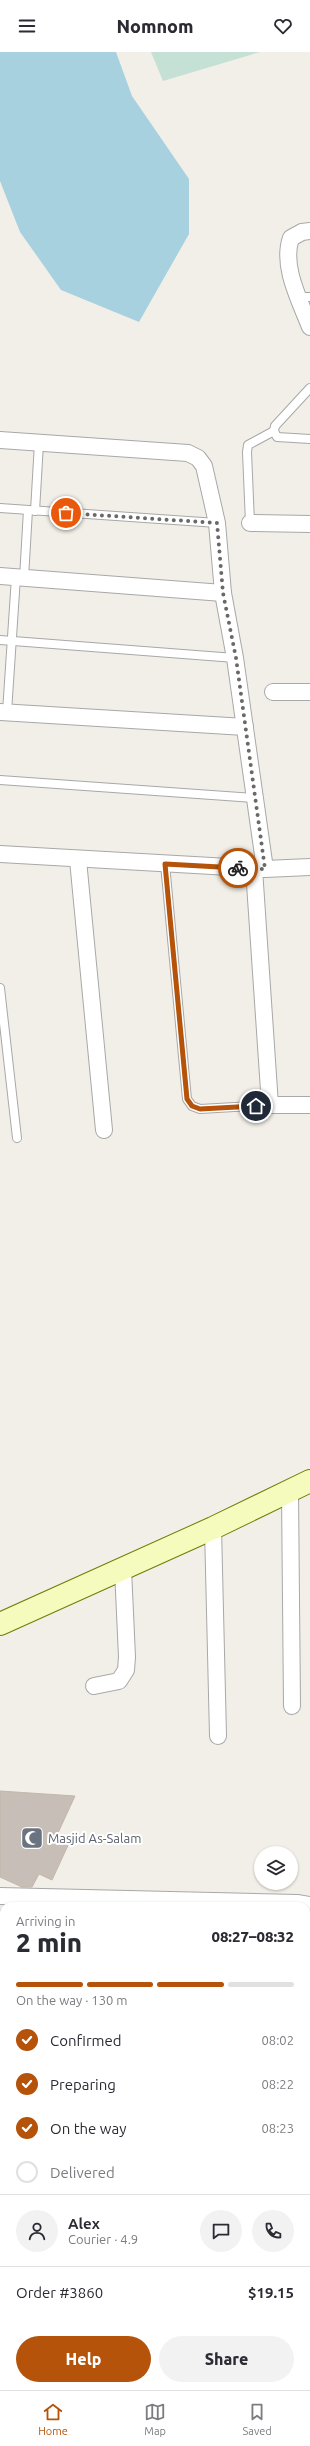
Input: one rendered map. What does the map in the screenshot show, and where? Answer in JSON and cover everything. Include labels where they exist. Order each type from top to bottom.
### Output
[{"type":"main road","points":[[0,1624],[213,1528],[310,1481]]},
{"type":"street","points":[[310,231],[302,232],[291,238],[287,255],[304,297],[310,327]]},
{"type":"street","points":[[0,440],[188,453],[198,458],[204,466],[217,523],[223,593],[236,658],[254,798],[259,869],[270,1105],[310,1105]]},
{"type":"street","points":[[250,523],[310,524]]},
{"type":"street","points":[[0,576],[223,593]]},
{"type":"street","points":[[272,692],[310,692]]},
{"type":"street","points":[[3,712],[245,727]]},
{"type":"street","points":[[0,854],[78,860],[259,869],[310,867]]},
{"type":"street","points":[[78,860],[104,1130]]},
{"type":"street","points":[[290,1491],[292,1706]]},
{"type":"street","points":[[213,1528],[218,1736]]},
{"type":"street","points":[[94,1686],[119,1681],[126,1670],[127,1657],[123,1569]]},
{"type":"street","points":[[0,1896],[201,1902]]},
{"type":"lane","points":[[310,388],[275,426],[274,431],[277,437],[285,439],[310,440]]},
{"type":"lane","points":[[250,523],[248,445],[274,431]]},
{"type":"lane","points":[[3,712],[20,578],[32,510],[39,443]]},
{"type":"lane","points":[[0,508],[217,523]]},
{"type":"lane","points":[[0,640],[236,658]]},
{"type":"lane","points":[[0,780],[254,798]]},
{"type":"lane","points":[[165,864],[187,1099],[192,1106],[200,1109],[270,1105]]},
{"type":"lane","points":[[0,988],[17,1138]]},
{"type":"green space","points":[[151,52],[260,52],[163,81]]},
{"type":"water","points":[[0,52],[116,52],[132,96],[189,179],[189,234],[139,322],[61,290],[20,232],[0,181]]},
{"type":"building","name":"Masjid As-Salam","points":[[0,1791],[75,1796],[57,1835],[70,1841],[52,1880],[39,1874],[32,1887],[22,1887],[0,1877]]},
{"type":"way so far","points":[[66,513],[217,523],[223,593],[236,658],[254,798],[265,869],[238,868]]},
{"type":"place","name":"Masjid As-Salam","points":[[32,1838]]},
{"type":"route","points":[[238,868],[165,864],[184,1089],[187,1099],[192,1106],[200,1109],[256,1106]]}]
